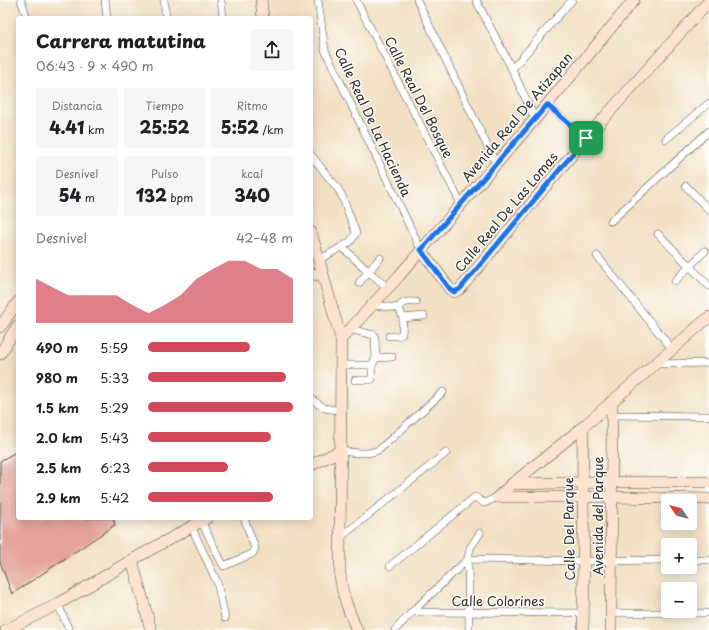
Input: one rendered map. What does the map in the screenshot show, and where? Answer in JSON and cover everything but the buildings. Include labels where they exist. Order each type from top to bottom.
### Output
[{"type":"street","points":[[21,0],[26,16]]},
{"type":"street","points":[[105,0],[107,16]]},
{"type":"street","points":[[164,0],[166,16]]},
{"type":"street","points":[[221,0],[223,16]]},
{"type":"street","points":[[261,0],[263,16]]},
{"type":"street","name":"Calle Real De La Hacienda","points":[[318,0],[325,50],[421,250]]},
{"type":"street","name":"Calle Real Del Bosque","points":[[356,0],[461,204]]},
{"type":"street","points":[[417,0],[496,164]]},
{"type":"street","points":[[476,0],[512,69],[535,119]]},
{"type":"street","points":[[512,69],[572,0]]},
{"type":"street","name":"Avenida Real De Atizapan","points":[[349,330],[388,288],[535,119],[634,0]]},
{"type":"street","name":"Calle Real De Las Lomas","points":[[421,250],[450,289],[454,292],[460,289],[586,138],[708,1]]},
{"type":"street","points":[[666,139],[709,103]]},
{"type":"street","points":[[547,105],[586,138]]},
{"type":"street","points":[[611,221],[709,131]]},
{"type":"street","points":[[313,158],[342,196],[356,233],[350,242],[319,260]]},
{"type":"street","points":[[686,186],[709,210]]},
{"type":"street","points":[[658,234],[709,286]]},
{"type":"street","points":[[313,239],[341,339],[340,574],[346,604],[357,630]]},
{"type":"street","points":[[342,247],[388,288]]},
{"type":"street","points":[[675,281],[705,251]]},
{"type":"street","points":[[597,256],[672,349]]},
{"type":"street","points":[[359,283],[380,258]]},
{"type":"street","points":[[313,274],[323,274]]},
{"type":"street","points":[[389,336],[398,336],[402,334],[403,318],[399,308],[402,302],[416,302]]},
{"type":"street","points":[[373,305],[399,308]]},
{"type":"street","points":[[0,328],[16,307]]},
{"type":"street","points":[[403,318],[424,316]]},
{"type":"street","points":[[390,566],[475,497],[484,503],[498,497],[583,427],[709,317]]},
{"type":"street","points":[[0,354],[16,328]]},
{"type":"street","points":[[341,339],[349,330],[374,335],[376,358],[372,365],[372,379],[355,380]]},
{"type":"street","points":[[376,358],[392,357]]},
{"type":"street","points":[[654,364],[709,363]]},
{"type":"street","points":[[341,364],[372,365]]},
{"type":"street","points":[[313,464],[340,451],[369,453],[380,449],[443,392]]},
{"type":"street","points":[[313,400],[325,409],[340,410]]},
{"type":"street","name":"Avenida del Parque","points":[[610,402],[612,415],[611,630]]},
{"type":"street","points":[[612,415],[709,416]]},
{"type":"street","name":"Calle Del Parque","points":[[583,427],[583,630]]},
{"type":"street","points":[[341,536],[446,453]]},
{"type":"street","points":[[512,484],[582,482],[709,482]]},
{"type":"street","points":[[498,497],[709,499]]},
{"type":"street","points":[[200,522],[224,566],[252,554],[254,551],[255,548],[245,520]]},
{"type":"street","points":[[6,630],[58,604],[200,522]]},
{"type":"street","points":[[200,522],[217,582],[225,618]]},
{"type":"street","points":[[469,630],[468,559],[470,548],[480,533]]},
{"type":"street","points":[[395,630],[468,559],[584,561],[661,560]]},
{"type":"street","points":[[132,560],[152,630]]},
{"type":"street","points":[[697,560],[709,560]]},
{"type":"street","points":[[58,604],[69,630]]},
{"type":"street","name":"Calle Colorines","points":[[412,612],[583,613]]},
{"type":"street","points":[[611,613],[709,613]]},
{"type":"route","points":[[547,105],[586,138],[460,289],[454,292],[450,289],[421,250],[547,105]]}]
